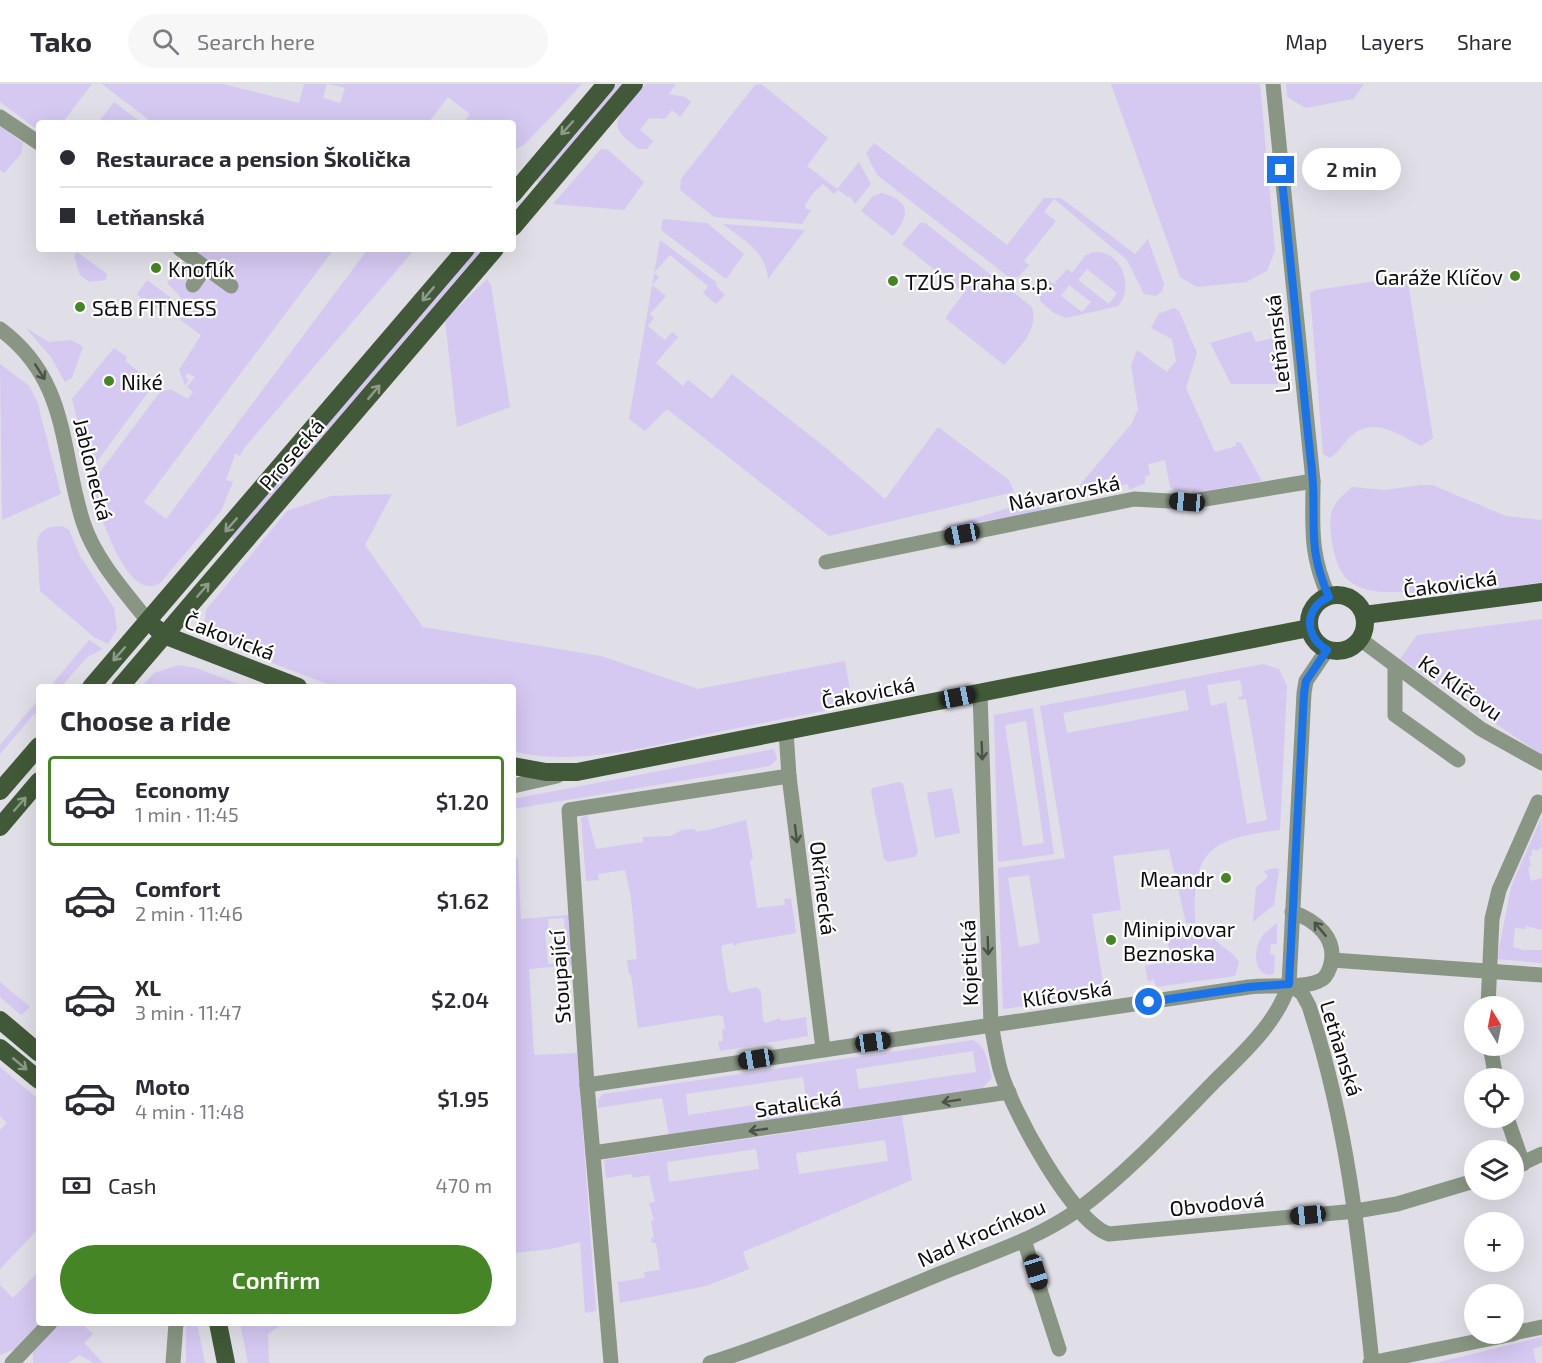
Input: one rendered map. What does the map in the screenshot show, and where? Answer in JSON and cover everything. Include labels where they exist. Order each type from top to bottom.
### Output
[{"type":"main road","points":[[516,190],[606,84]]},
{"type":"main road","points":[[516,223],[634,84]]},
{"type":"main road","name":"Prosecká","points":[[94,684],[463,252]]},
{"type":"main road","name":"Prosecká","points":[[122,684],[492,252]]},
{"type":"main road","name":"Čakovická","points":[[1364,615],[1542,592]]},
{"type":"main road","points":[[1329,597],[1347,597],[1354,601],[1364,615],[1364,632],[1360,639],[1346,650],[1327,650],[1313,638],[1309,628],[1315,606],[1329,597]]},
{"type":"main road","name":"Čakovická","points":[[148,621],[164,634],[290,684]]},
{"type":"main road","name":"Čakovická","points":[[516,767],[546,772],[577,772],[1309,628]]},
{"type":"main road","points":[[0,791],[36,749]]},
{"type":"main road","points":[[0,827],[36,785]]},
{"type":"main road","points":[[0,1020],[36,1050]]},
{"type":"main road","points":[[0,1048],[36,1078]]},
{"type":"main road","points":[[219,1326],[226,1363]]},
{"type":"street","name":"Letňanská","points":[[1273,84],[1313,480],[1312,544],[1317,568],[1329,597]]},
{"type":"street","points":[[0,117],[36,141]]},
{"type":"street","points":[[184,252],[231,286]]},
{"type":"street","points":[[193,285],[205,268]]},
{"type":"street","name":"Jablonecká","points":[[0,329],[27,352],[50,389],[65,435],[84,523],[95,548],[148,621]]},
{"type":"street","name":"Návarovská","points":[[826,562],[1134,500],[1187,502],[1313,480]]},
{"type":"street","name":"Ke Klíčovu","points":[[1360,639],[1395,668],[1481,729],[1542,763]]},
{"type":"street","points":[[1289,984],[1304,693],[1306,681],[1327,650]]},
{"type":"street","points":[[1395,668],[1395,715],[1458,760]]},
{"type":"street","name":"Kojetická","points":[[980,693],[991,1024],[1000,1070],[1009,1092],[1034,1144],[1079,1209]]},
{"type":"street","name":"Okřínecká","points":[[786,731],[789,776],[823,1049]]},
{"type":"street","name":"Čakovická","points":[[516,785],[577,772]]},
{"type":"street","name":"Stoupající","points":[[611,1363],[587,1085],[568,810],[789,776]]},
{"type":"street","points":[[1488,996],[1492,919],[1499,890],[1538,802]]},
{"type":"street","points":[[1292,912],[1306,916],[1323,930],[1330,944],[1332,960],[1488,969],[1542,975]]},
{"type":"street","name":"Klíčovská","points":[[587,1085],[1249,987],[1311,985],[1323,980],[1332,960]]},
{"type":"street","name":"Letňanská","points":[[1289,984],[1302,993],[1309,1006],[1325,1055],[1343,1129],[1356,1211],[1371,1363]]},
{"type":"street","name":"Nad Krocínkou","points":[[710,1363],[816,1324],[1024,1240],[1079,1209],[1148,1148],[1243,1053],[1275,1015],[1289,984]]},
{"type":"street","name":"Satalická","points":[[593,1153],[1009,1092]]},
{"type":"street","points":[[1524,1162],[1542,1154]]},
{"type":"street","name":"Obvodová","points":[[1079,1209],[1091,1225],[1109,1234],[1356,1211],[1397,1204],[1464,1184]]},
{"type":"street","points":[[1024,1240],[1059,1349]]},
{"type":"street","points":[[12,1363],[47,1326]]},
{"type":"street","points":[[173,1363],[176,1326]]},
{"type":"street","points":[[1524,1331],[1542,1327]]},
{"type":"street","points":[[1371,1363],[1464,1344]]},
{"type":"shaded area","points":[[0,84],[92,84],[64,120],[36,120],[36,129],[0,102]]},
{"type":"shaded area","points":[[102,84],[223,84],[299,103],[304,84],[327,84],[323,98],[340,103],[345,88],[329,84],[582,84],[525,144],[516,149],[516,120],[465,120],[470,114],[448,97],[430,120],[149,120]]},
{"type":"shaded area","points":[[617,84],[625,84],[540,183],[537,182],[536,179]]},
{"type":"shaded area","points":[[646,84],[676,84],[669,94],[685,97],[691,102],[680,117],[672,110],[665,119],[649,118],[640,130],[653,141],[647,149],[638,149],[620,132],[618,120],[625,106]]},
{"type":"shaded area","points":[[761,84],[828,138],[807,166],[837,189],[859,162],[871,184],[855,204],[850,196],[838,190],[834,194],[823,184],[805,205],[806,209],[811,210],[802,224],[714,217],[680,190],[681,179],[755,85]]},
{"type":"shaded area","points":[[1111,84],[1260,84],[1275,251],[1267,271],[1246,282],[1197,287],[1180,277]]},
{"type":"shaded area","points":[[1286,84],[1364,84],[1353,99],[1306,108],[1287,97]]},
{"type":"shaded area","points":[[114,102],[138,120],[100,120]]},
{"type":"shaded area","points":[[0,126],[23,143],[21,154],[4,173],[0,170]]},
{"type":"shaded area","points":[[874,143],[1007,245],[1044,198],[1061,198],[1135,254],[1148,239],[1164,284],[1162,291],[1156,296],[1144,294],[1127,260],[1054,199],[1044,212],[1056,221],[1024,261],[1029,265],[1018,277],[1010,278],[877,175],[866,153]]},
{"type":"shaded area","points":[[601,149],[608,150],[644,182],[624,210],[553,204]]},
{"type":"shaded area","points":[[882,193],[899,201],[905,210],[902,222],[893,236],[861,211],[873,196]]},
{"type":"shaded area","points":[[663,219],[707,223],[744,254],[726,279],[661,230]]},
{"type":"shaded area","points":[[920,223],[925,223],[1032,307],[1033,324],[1030,331],[1021,346],[1004,365],[945,318],[964,293],[902,244]]},
{"type":"shaded area","points":[[723,224],[805,230],[768,279],[767,270],[758,254]]},
{"type":"shaded area","points":[[660,240],[716,282],[717,287],[725,295],[716,304],[703,293],[708,286],[670,255],[654,273]]},
{"type":"shaded area","points":[[77,252],[107,274],[106,280],[89,282],[80,275],[74,256]]},
{"type":"shaded area","points":[[189,252],[332,252],[144,502],[166,519],[366,252],[412,252],[245,447],[240,456],[235,454],[226,480],[233,482],[221,511],[161,582],[148,586],[137,581],[125,568],[115,551],[91,484],[160,392],[170,389],[188,399],[193,392],[187,387],[195,377],[188,373],[185,377],[189,380],[185,385],[179,370],[201,335],[170,312],[181,297],[167,283],[185,260],[193,265],[194,273],[202,281],[210,280]]},
{"type":"shaded area","points":[[473,252],[480,252],[234,540],[230,536]]},
{"type":"shaded area","points":[[1094,252],[1103,253],[1118,263],[1125,280],[1123,298],[1118,306],[1066,318],[1054,313],[1040,301],[1039,293],[1048,280],[1054,284],[1067,269],[1072,273],[1086,255]],"holes":[[[1087,269],[1117,293],[1109,304],[1078,280]],[[1069,285],[1091,302],[1082,312],[1061,296]]]},
{"type":"shaded area","points":[[654,273],[659,277],[652,285]]},
{"type":"shaded area","points":[[1396,278],[1405,279],[1408,283],[1433,438],[1421,446],[1385,429],[1366,428],[1348,439],[1329,458],[1323,454],[1310,293],[1316,290]]},
{"type":"shaded area","points":[[487,279],[491,285],[510,407],[457,427],[445,320]]},
{"type":"shaded area","points":[[147,280],[171,298],[161,312],[152,305],[150,307],[137,294]]},
{"type":"shaded area","points":[[652,285],[666,296],[650,314],[654,318],[648,326],[665,340],[672,332],[678,337],[656,363],[683,386],[688,380],[712,399],[732,374],[826,448],[885,499],[938,427],[1009,480],[1014,492],[829,536],[667,409],[645,431],[629,419]]},
{"type":"shaded area","points":[[1174,308],[1179,311],[1197,353],[1186,388],[1215,452],[1236,446],[1236,442],[1241,443],[1262,481],[1193,493],[1191,490],[1176,491],[1170,487],[1165,460],[1148,464],[1150,475],[1145,476],[1145,483],[1129,490],[1128,484],[1041,500],[1042,511],[944,528],[1079,486],[1132,423],[1138,409],[1131,365],[1137,350],[1167,372],[1176,361],[1172,339],[1151,328],[1158,314]]},
{"type":"shaded area","points":[[26,328],[49,342],[71,340],[83,347],[72,378],[65,382],[51,357]]},
{"type":"shaded area","points":[[1251,331],[1256,342],[1273,338],[1278,384],[1231,384],[1210,343]]},
{"type":"shaded area","points":[[114,348],[127,357],[125,361],[154,384],[98,460],[88,463],[72,399]]},
{"type":"shaded area","points":[[0,364],[29,386],[37,401],[61,494],[2,520]]},
{"type":"shaded area","points":[[1432,485],[1506,516],[1542,520],[1542,582],[1476,592],[1406,598],[1406,592],[1368,590],[1347,579],[1338,565],[1332,545],[1331,515],[1337,502],[1352,487],[1385,490]]},
{"type":"shaded area","points":[[392,494],[365,545],[423,627],[601,656],[698,689],[845,661],[852,705],[611,753],[561,757],[536,755],[516,752],[516,684],[327,684],[215,641],[214,635],[204,627],[206,610],[287,511],[331,496]]},
{"type":"shaded area","points":[[62,526],[69,530],[80,556],[114,608],[117,629],[108,644],[94,637],[40,591],[37,541],[46,529]]},
{"type":"shaded area","points":[[1542,619],[1542,755],[1400,659],[1417,635]]},
{"type":"shaded area","points":[[89,640],[103,649],[87,657],[64,684],[52,684]]},
{"type":"shaded area","points":[[1263,664],[1279,669],[1287,686],[1280,830],[1237,838],[1210,852],[1202,863],[1197,879],[1195,923],[1186,923],[1169,849],[1113,856],[1121,910],[1092,914],[1105,995],[1003,1009],[998,868],[1065,858],[1040,706]],"holes":[[[1240,680],[1243,696],[1238,697],[1239,700],[1246,699],[1267,820],[1247,824],[1226,702],[1211,706],[1207,685]],[[1185,690],[1189,710],[1067,733],[1063,713]],[[1029,875],[1040,943],[1019,947],[1008,878]]]},
{"type":"shaded area","points":[[178,665],[196,668],[238,684],[144,684],[154,673]]},
{"type":"shaded area","points":[[36,703],[36,714],[0,754],[0,745]]},
{"type":"shaded area","points":[[1033,708],[1054,854],[998,862],[994,715]],"holes":[[[1026,721],[1044,843],[1023,846],[1005,725]]]},
{"type":"shaded area","points":[[774,749],[777,759],[770,766],[516,808],[516,798]]},
{"type":"shaded area","points":[[899,782],[903,784],[918,852],[915,857],[888,862],[884,859],[871,791],[873,788]]},
{"type":"shaded area","points":[[952,788],[960,833],[935,838],[927,793]]},
{"type":"shaded area","points":[[587,815],[596,849],[643,842],[643,837],[670,836],[682,830],[695,829],[696,832],[746,820],[753,859],[750,860],[757,908],[785,905],[784,899],[791,898],[796,933],[739,943],[734,946],[733,943],[723,945],[721,948],[728,990],[732,993],[756,987],[761,991],[763,1021],[766,1023],[780,1018],[781,1021],[806,1017],[808,1036],[720,1051],[718,1042],[723,1041],[722,1030],[725,1029],[723,1017],[719,1015],[638,1028],[627,960],[637,959],[631,897],[625,870],[598,874],[599,880],[586,881],[581,818]]},
{"type":"shaded area","points":[[1541,818],[1542,846],[1538,851],[1532,849],[1532,855],[1529,857],[1531,866],[1528,868],[1531,881],[1542,878],[1542,930],[1526,926],[1526,929],[1515,928],[1513,947],[1523,950],[1542,950],[1542,963],[1497,959],[1511,887]]},
{"type":"shaded area","points":[[518,857],[521,919],[569,915],[573,965],[529,969],[534,1055],[577,1053],[596,1311],[585,1313],[580,1242],[551,1249],[516,1253],[516,859]],"holes":[[[564,918],[567,963],[548,964],[545,932],[549,932],[548,919]]]},
{"type":"shaded area","points":[[1279,869],[1274,905],[1253,922],[1256,887],[1268,877],[1264,871]]},
{"type":"shaded area","points":[[1277,923],[1277,944],[1271,944],[1270,954],[1275,955],[1274,974],[1267,974],[1259,968],[1256,951],[1261,937]]},
{"type":"shaded area","points":[[1197,933],[1201,938],[1212,937],[1236,958],[1239,962],[1235,976],[1156,987],[1154,980],[1148,981],[1145,966],[1154,964],[1155,952],[1169,949],[1167,936]]},
{"type":"shaded area","points":[[0,982],[30,1007],[21,1015],[0,997]]},
{"type":"shaded area","points":[[973,1040],[984,1051],[992,1078],[982,1089],[669,1136],[662,1098],[598,1108],[598,1100],[603,1094]],"holes":[[[973,1051],[976,1072],[859,1089],[856,1069]],[[803,1077],[806,1097],[688,1115],[686,1094]]]},
{"type":"shaded area","points":[[0,1067],[36,1097],[36,1231],[0,1269],[0,1130],[7,1123],[0,1116]]},
{"type":"shaded area","points":[[902,1116],[912,1180],[743,1252],[749,1269],[706,1286],[620,1303],[618,1282],[645,1278],[644,1272],[660,1270],[656,1243],[652,1243],[651,1238],[654,1238],[651,1221],[654,1220],[649,1203],[655,1202],[649,1175],[633,1178],[631,1174],[606,1178],[604,1160]],"holes":[[[885,1140],[888,1161],[799,1174],[796,1153]],[[756,1149],[759,1169],[669,1182],[667,1162]]]},
{"type":"shaded area","points":[[36,1274],[36,1326],[15,1349],[0,1355],[0,1285],[13,1298]]},
{"type":"shaded area","points":[[56,1326],[84,1326],[93,1334],[84,1343],[103,1363],[94,1363],[80,1355],[68,1363],[33,1363],[33,1352]]},
{"type":"shaded area","points":[[186,1326],[198,1326],[205,1363],[186,1363]]},
{"type":"shaded area","points":[[241,1326],[280,1326],[268,1334],[269,1363],[248,1363]]},
{"type":"shaded area","points":[[1542,1337],[1542,1346],[1533,1349],[1536,1363],[1435,1363],[1513,1344],[1524,1344],[1524,1341]]},
{"type":"place","name":"Knoflík","points":[[156,268]]},
{"type":"place","name":"Garáže Klíčov","points":[[1515,276]]},
{"type":"place","name":"TZÚS Praha s.p.","points":[[893,281]]},
{"type":"place","name":"S&B FITNESS","points":[[80,307]]},
{"type":"place","name":"Niké","points":[[109,381]]},
{"type":"place","name":"Meandr","points":[[1226,878]]},
{"type":"place","name":"Minipivovar Beznoska","points":[[1111,940]]},
{"type":"route","points":[[1149,1002],[1249,987],[1289,984],[1304,693],[1306,681],[1327,650],[1313,638],[1309,621],[1315,606],[1329,597],[1319,574],[1312,544],[1313,480],[1281,170]]}]
